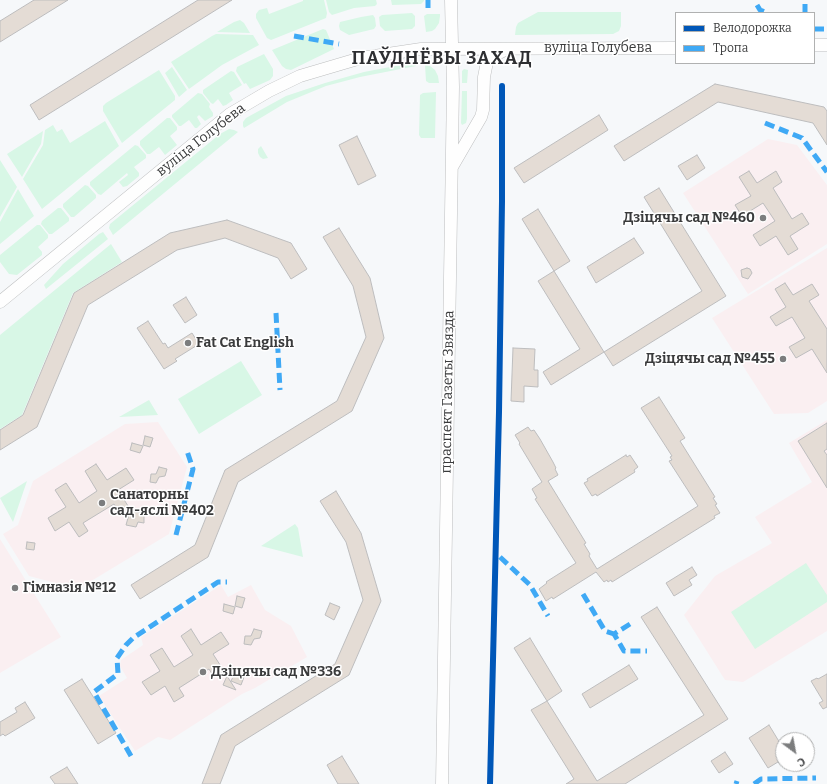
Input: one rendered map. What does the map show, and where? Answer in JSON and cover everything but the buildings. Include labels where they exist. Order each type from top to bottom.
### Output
[{"type":"main road","name":"праспект Газеты Звязда","points":[[442,784],[453,87],[451,0]]},
{"type":"main road","points":[[815,45],[827,45]]},
{"type":"main road","name":"вуліца Голубева","points":[[0,302],[230,114],[253,99],[300,76],[361,58],[399,51],[451,49],[675,48]]},
{"type":"main road","points":[[451,168],[481,117],[483,110],[484,77],[487,62],[496,53],[510,49]]},
{"type":"shaded area","name":"Дзіцячы сад №460","points":[[768,139],[797,145],[827,185],[827,244],[748,294],[683,193]]},
{"type":"shaded area","name":"Дзіцячы сад №455","points":[[827,248],[827,401],[808,413],[774,414],[712,318]]},
{"type":"shaded area","points":[[827,420],[827,631],[743,682],[725,680],[684,615],[715,576],[772,543],[755,517],[812,482],[789,443]]},
{"type":"shaded area","name":"Санаторны сад-яслі №402","points":[[158,422],[187,467],[169,534],[78,589],[29,576],[3,534],[18,525],[33,481],[125,424]]},
{"type":"shaded area","name":"Гімназія №12","points":[[0,539],[61,637],[0,673]]},
{"type":"shaded area","name":"Дзіцячы сад №336","points":[[221,585],[228,597],[251,585],[265,610],[291,626],[307,657],[255,688],[242,694],[170,740],[158,737],[135,751],[99,696],[127,678],[120,666],[121,660],[143,645],[141,637]]},
{"type":"green space","points":[[303,0],[324,0],[327,13],[326,18],[271,40],[267,38],[256,18],[256,14],[259,10],[267,8],[269,14]]},
{"type":"green space","points":[[326,0],[376,0],[377,4],[375,6],[354,8],[332,15],[329,12]]},
{"type":"green space","points":[[391,0],[424,1],[421,4],[392,5]]},
{"type":"green space","points":[[538,12],[621,12],[621,26],[619,31],[613,34],[515,35],[518,23]]},
{"type":"green space","points":[[412,13],[415,16],[415,26],[412,29],[385,31],[380,26],[379,17],[382,15]]},
{"type":"green space","points":[[427,14],[440,14],[440,16],[439,23],[435,29],[426,32],[424,16]]},
{"type":"green space","points":[[373,15],[376,26],[374,29],[349,35],[340,30],[340,22]]},
{"type":"green space","points":[[240,20],[244,23],[250,33],[217,32],[234,22]]},
{"type":"green space","points":[[323,29],[326,30],[334,49],[291,70],[282,66],[272,50]]},
{"type":"green space","points":[[216,34],[253,35],[259,45],[222,65],[189,89],[171,62]]},
{"type":"green space","points":[[264,54],[273,69],[273,76],[270,80],[250,89],[246,83],[244,84],[236,71],[237,67]]},
{"type":"green space","points":[[416,64],[416,66],[360,77],[326,86],[287,102],[244,128],[243,126],[243,122],[246,118],[286,96],[364,72],[395,66]]},
{"type":"green space","points":[[425,65],[430,66],[435,70],[439,83],[429,83],[426,81]]},
{"type":"green space","points":[[172,67],[187,90],[179,97],[165,73]]},
{"type":"green space","points":[[464,69],[468,70],[467,83],[462,83],[462,71]]},
{"type":"green space","points":[[159,70],[175,96],[175,100],[122,143],[103,111],[103,106]]},
{"type":"green space","points":[[231,71],[234,72],[242,85],[229,93],[233,100],[223,106],[218,99],[213,104],[211,103],[203,93],[203,90]]},
{"type":"green space","points":[[462,91],[467,91],[467,119],[466,123],[462,125],[461,123]]},
{"type":"green space","points":[[436,92],[435,138],[421,138],[419,135],[420,95],[423,93]]},
{"type":"green space","points":[[198,93],[202,94],[210,104],[209,107],[213,113],[213,116],[205,121],[199,115],[197,117],[201,124],[197,128],[195,128],[189,120],[179,126],[172,115]]},
{"type":"green space","points":[[167,118],[170,118],[177,127],[177,130],[170,136],[177,145],[165,155],[159,147],[150,154],[147,154],[140,145],[140,141]]},
{"type":"green space","points":[[105,121],[119,146],[42,209],[23,179],[43,145],[45,130],[53,125],[57,132],[62,129],[70,143]]},
{"type":"green space","points":[[229,129],[238,132],[113,235],[109,228],[110,224],[220,134]]},
{"type":"green space","points":[[43,131],[41,144],[22,177],[7,154]]},
{"type":"green space","points":[[135,145],[138,146],[146,155],[146,158],[134,167],[139,173],[139,176],[127,186],[123,187],[119,182],[128,175],[127,173],[101,195],[98,194],[90,185],[90,182]]},
{"type":"green space","points":[[261,146],[268,158],[263,159],[260,157],[258,149]]},
{"type":"green space","points":[[0,160],[17,187],[0,217]]},
{"type":"green space","points":[[85,185],[88,186],[96,195],[96,198],[74,217],[71,217],[63,207],[63,204]]},
{"type":"green space","points":[[18,189],[34,216],[0,244],[0,222]]},
{"type":"green space","points":[[58,208],[61,208],[69,218],[69,221],[52,234],[49,234],[41,224],[42,221]]},
{"type":"green space","points":[[37,225],[40,225],[48,235],[48,238],[38,247],[42,252],[42,255],[17,275],[9,274],[0,262],[0,255]]},
{"type":"green space","points":[[103,232],[108,239],[46,289],[44,285],[63,264]]},
{"type":"green space","points":[[111,244],[122,262],[73,293],[22,415],[0,429],[0,335]]},
{"type":"green space","points":[[241,361],[262,395],[199,434],[178,399]]},
{"type":"green space","points":[[149,400],[158,415],[119,417]]},
{"type":"green space","points":[[27,481],[13,522],[0,498]]},
{"type":"green space","points":[[295,524],[298,528],[303,557],[261,546]]},
{"type":"green space","points":[[806,563],[827,595],[827,602],[755,649],[731,612]]},
{"type":"marked path","points":[[428,0],[428,8]]},
{"type":"marked path","points":[[805,4],[805,12]]},
{"type":"marked path","points":[[757,5],[760,10],[765,12]]},
{"type":"marked path","points":[[815,29],[827,29]]},
{"type":"marked path","points":[[294,36],[339,44]]},
{"type":"marked path","points":[[765,123],[802,138],[827,172]]},
{"type":"marked path","points":[[276,313],[280,390]]},
{"type":"marked path","points":[[176,535],[193,469],[187,451]]},
{"type":"marked path","points":[[500,557],[530,585],[548,616]]},
{"type":"marked path","points":[[131,756],[94,692],[118,674],[117,658],[133,638],[218,582],[227,582]]},
{"type":"marked path","points":[[583,594],[605,631],[614,634]]},
{"type":"marked path","points":[[630,624],[614,634],[624,651],[647,651]]},
{"type":"marked path","points":[[754,784],[761,779],[816,778]]},
{"type":"cycle path","points":[[490,784],[499,412],[502,86]]},
{"type":"place","name":"Дзіцячы сад №460","points":[[763,218]]},
{"type":"place","name":"Fat Cat English","points":[[188,343]]},
{"type":"place","name":"Дзіцячы сад №455","points":[[783,359]]},
{"type":"place","name":"Санаторны сад-яслі №402","points":[[102,503]]},
{"type":"place","name":"Гімназія №12","points":[[15,588]]},
{"type":"place","name":"Дзіцячы сад №336","points":[[203,672]]},
{"type":"district","name":"ПАЎДНЁВЫ ЗАХАД","points":[[442,59]]}]
